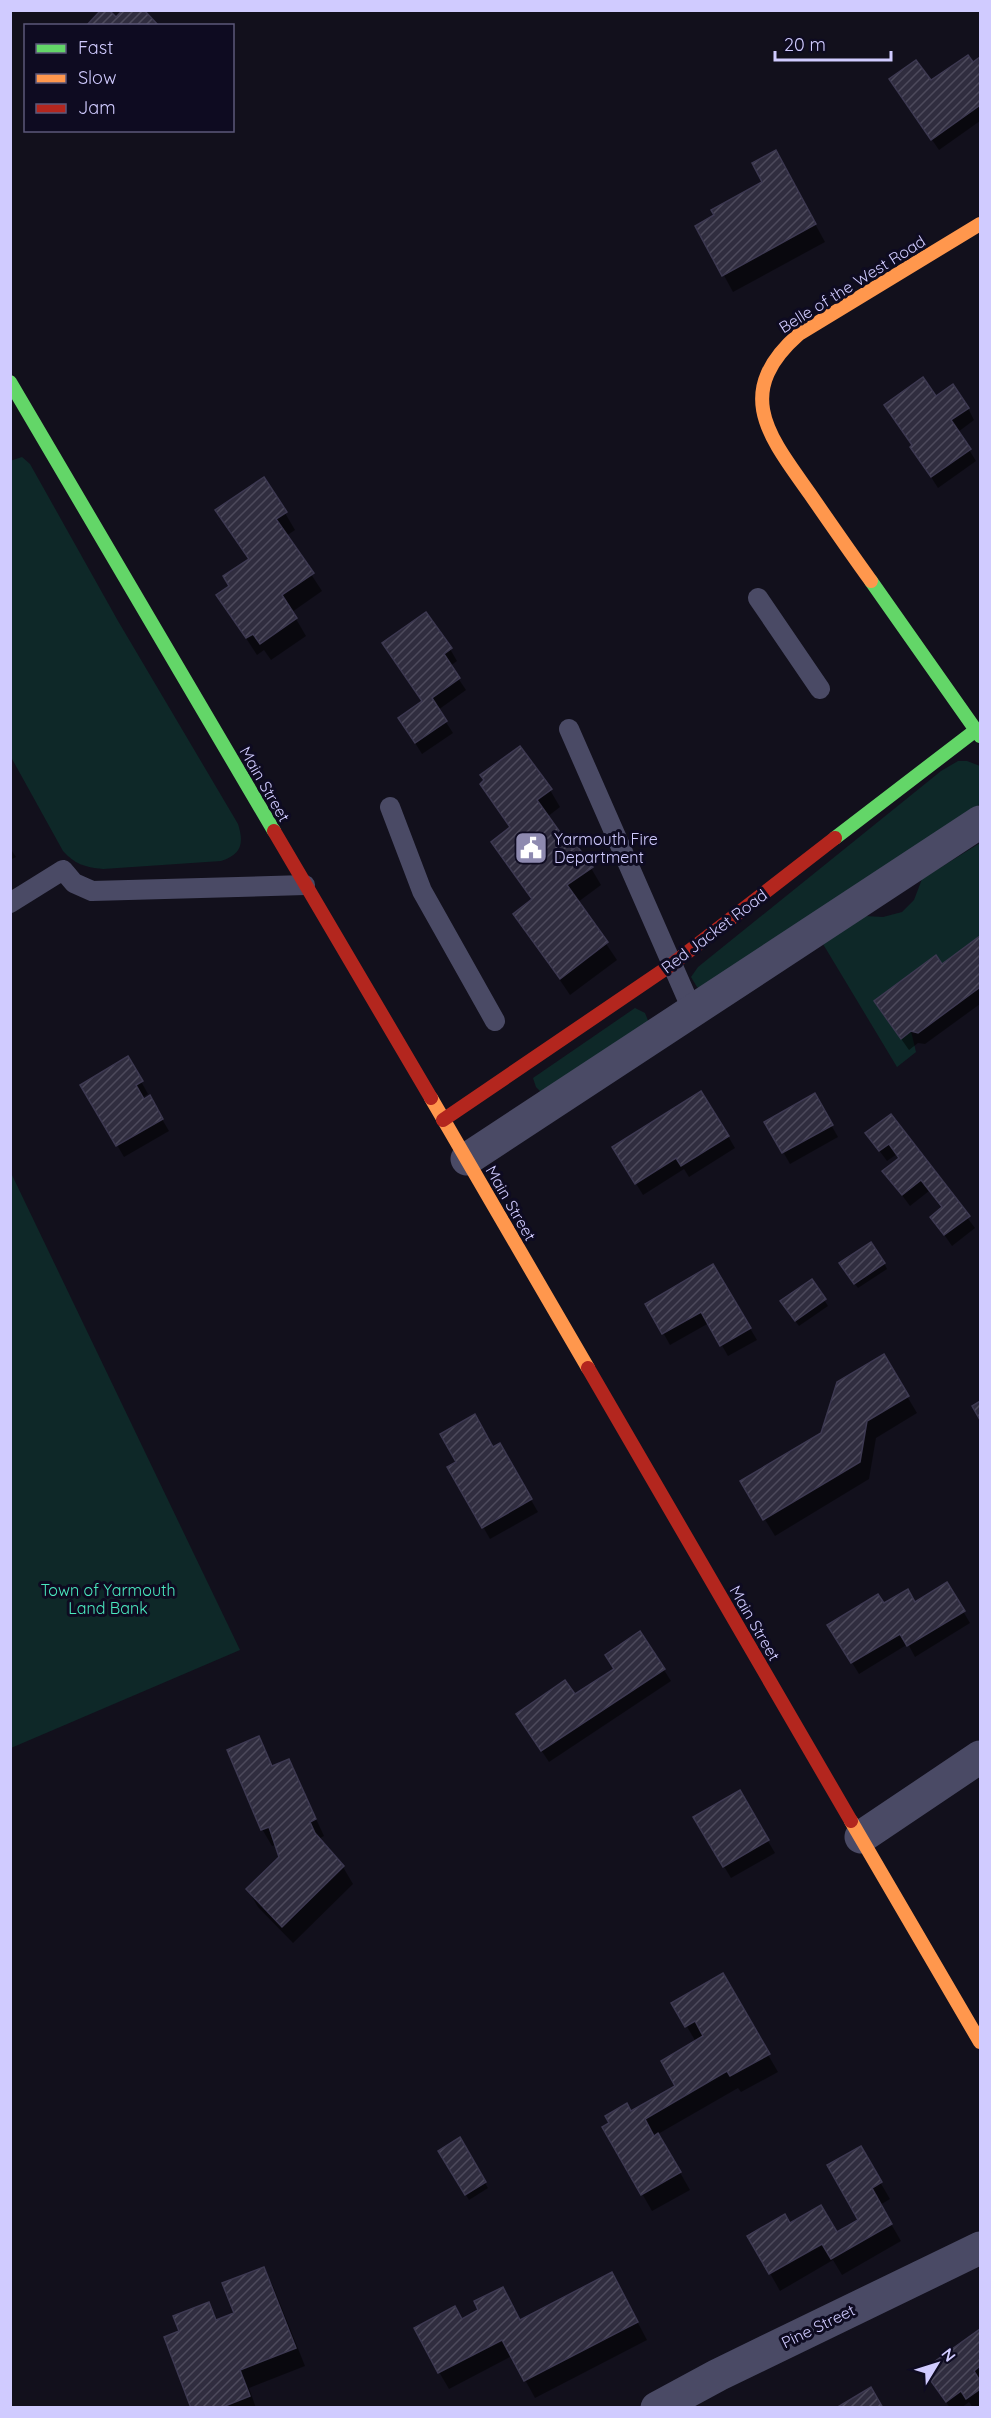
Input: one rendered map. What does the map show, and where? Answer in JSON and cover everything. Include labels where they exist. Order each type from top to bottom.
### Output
[{"type":"main road","name":"Belle of the West Road","points":[[784,457],[768,429],[763,399],[768,369],[785,344],[981,224]]},
{"type":"main road","name":"Main Street","points":[[10,382],[467,1159],[981,2042]]},
{"type":"main road","name":"Red Jacket Road","points":[[443,1120],[671,965],[978,733],[784,457]]},
{"type":"street","points":[[467,1159],[981,822]]},
{"type":"street","points":[[861,1837],[981,1757]]},
{"type":"street","name":"Pine Street","points":[[657,2408],[726,2371],[981,2248]]},
{"type":"lane","points":[[758,598],[820,689]]},
{"type":"lane","points":[[569,729],[693,1012]]},
{"type":"lane","points":[[390,807],[422,891],[495,1021]]},
{"type":"lane","points":[[10,903],[63,870],[74,883],[92,891],[305,885]]},
{"type":"green space","points":[[22,457],[30,464],[118,621],[238,824],[241,837],[240,847],[228,858],[221,861],[103,869],[80,864],[63,851],[11,757],[10,461]]},
{"type":"green space","points":[[958,761],[967,761],[980,766],[980,803],[977,807],[701,990],[697,987],[691,977],[698,967],[941,771]]},
{"type":"green space","points":[[980,843],[980,936],[942,964],[936,955],[874,1001],[901,1039],[911,1031],[916,1052],[897,1067],[823,944],[865,916],[883,917],[902,912],[914,900],[922,879]]},
{"type":"green space","points":[[635,1008],[645,1013],[649,1023],[543,1094],[536,1087],[533,1078]]},
{"type":"green space","name":"Town of Yarmouth Land Bank","points":[[11,1173],[240,1650],[10,1748]]},
{"type":"building","points":[[101,10],[109,10],[116,17],[123,10],[144,10],[157,24],[88,24]]},
{"type":"building","points":[[968,55],[973,62],[980,57],[980,105],[931,140],[889,79],[916,60],[931,80]]},
{"type":"building","points":[[776,150],[816,224],[722,276],[695,226],[714,215],[711,210],[762,182],[752,163]]},
{"type":"building","points":[[923,377],[936,396],[953,384],[969,408],[951,420],[971,449],[931,477],[884,405]]},
{"type":"building","points":[[264,477],[287,512],[276,519],[314,573],[282,595],[297,618],[260,644],[253,634],[246,638],[216,595],[229,586],[223,576],[249,559],[215,510]]},
{"type":"building","points":[[426,612],[452,648],[444,654],[460,678],[432,698],[447,721],[415,743],[398,718],[422,701],[382,643]]},
{"type":"building","points":[[520,746],[552,789],[537,800],[572,849],[577,846],[593,867],[567,885],[608,942],[560,979],[513,914],[532,899],[491,842],[510,827],[480,784],[484,780],[480,775]]},
{"type":"building","points":[[980,936],[980,987],[918,1033],[911,1031],[901,1039],[874,1001],[936,955],[942,964]]},
{"type":"building","points":[[128,1056],[143,1081],[136,1085],[144,1099],[150,1095],[163,1119],[116,1146],[80,1085]]},
{"type":"building","points":[[701,1091],[729,1136],[681,1166],[676,1158],[635,1184],[612,1147]]},
{"type":"building","points":[[815,1093],[833,1125],[782,1153],[764,1122]]},
{"type":"building","points":[[891,1114],[970,1216],[944,1235],[930,1217],[942,1207],[921,1180],[902,1195],[882,1171],[899,1158],[889,1144],[879,1151],[865,1133]]},
{"type":"building","points":[[871,1242],[885,1263],[854,1284],[839,1263]]},
{"type":"building","points":[[713,1264],[751,1328],[720,1346],[701,1312],[662,1334],[645,1304]]},
{"type":"building","points":[[812,1279],[826,1299],[795,1321],[780,1301]]},
{"type":"building","points":[[884,1354],[909,1396],[867,1421],[860,1462],[763,1520],[740,1481],[821,1433],[837,1382]]},
{"type":"building","points":[[980,1401],[980,1420],[972,1406]]},
{"type":"building","points":[[475,1414],[493,1447],[500,1443],[532,1499],[482,1528],[447,1467],[456,1462],[440,1434]]},
{"type":"building","points":[[947,1582],[965,1611],[907,1646],[900,1634],[851,1663],[827,1625],[878,1594],[884,1603],[908,1589],[915,1602]]},
{"type":"building","points":[[640,1631],[665,1669],[541,1751],[516,1714],[565,1680],[575,1694],[614,1669],[605,1655]]},
{"type":"building","points":[[259,1736],[272,1766],[289,1759],[316,1819],[310,1822],[315,1833],[344,1866],[282,1927],[246,1889],[279,1857],[269,1827],[261,1830],[227,1750]]},
{"type":"building","points":[[740,1790],[769,1840],[723,1867],[693,1817]]},
{"type":"building","points":[[723,1973],[770,2054],[730,2076],[727,2071],[645,2119],[654,2136],[658,2133],[681,2172],[641,2195],[602,2127],[609,2123],[605,2116],[627,2103],[631,2111],[675,2086],[661,2061],[703,2036],[695,2021],[685,2027],[671,2003]]},
{"type":"building","points":[[460,2137],[486,2182],[465,2195],[438,2151]]},
{"type":"building","points":[[861,2146],[882,2182],[872,2188],[892,2224],[831,2259],[822,2244],[769,2274],[747,2236],[785,2214],[790,2223],[821,2205],[837,2232],[858,2220],[827,2165]]},
{"type":"building","points":[[264,2267],[296,2348],[240,2370],[250,2396],[220,2408],[191,2408],[164,2337],[179,2331],[173,2316],[209,2302],[216,2320],[234,2313],[222,2283]]},
{"type":"building","points":[[612,2272],[638,2322],[524,2381],[502,2340],[438,2373],[414,2328],[455,2306],[462,2319],[478,2310],[474,2301],[503,2287],[520,2320]]},
{"type":"building","points":[[980,2329],[980,2366],[974,2371],[980,2381],[980,2389],[966,2399],[961,2391],[946,2402],[923,2370]]},
{"type":"building","points":[[871,2387],[883,2408],[836,2408]]},
{"type":"traffic: fast","points":[[10,382],[274,831]]},
{"type":"traffic: fast","points":[[871,581],[980,736]]},
{"type":"traffic: fast","points":[[835,838],[976,730]]},
{"type":"traffic: slow","points":[[871,581],[795,473],[771,433],[764,414],[762,395],[767,376],[779,355],[799,334],[980,224]]},
{"type":"traffic: slow","points":[[431,1098],[588,1368]]},
{"type":"traffic: slow","points":[[851,1821],[980,2042]]},
{"type":"traffic: jam","points":[[274,831],[431,1098]]},
{"type":"traffic: jam","points":[[443,1120],[671,965],[835,838]]},
{"type":"traffic: jam","points":[[588,1368],[851,1821]]},
{"type":"place","name":"Yarmouth Fire Department","points":[[531,848]]}]
